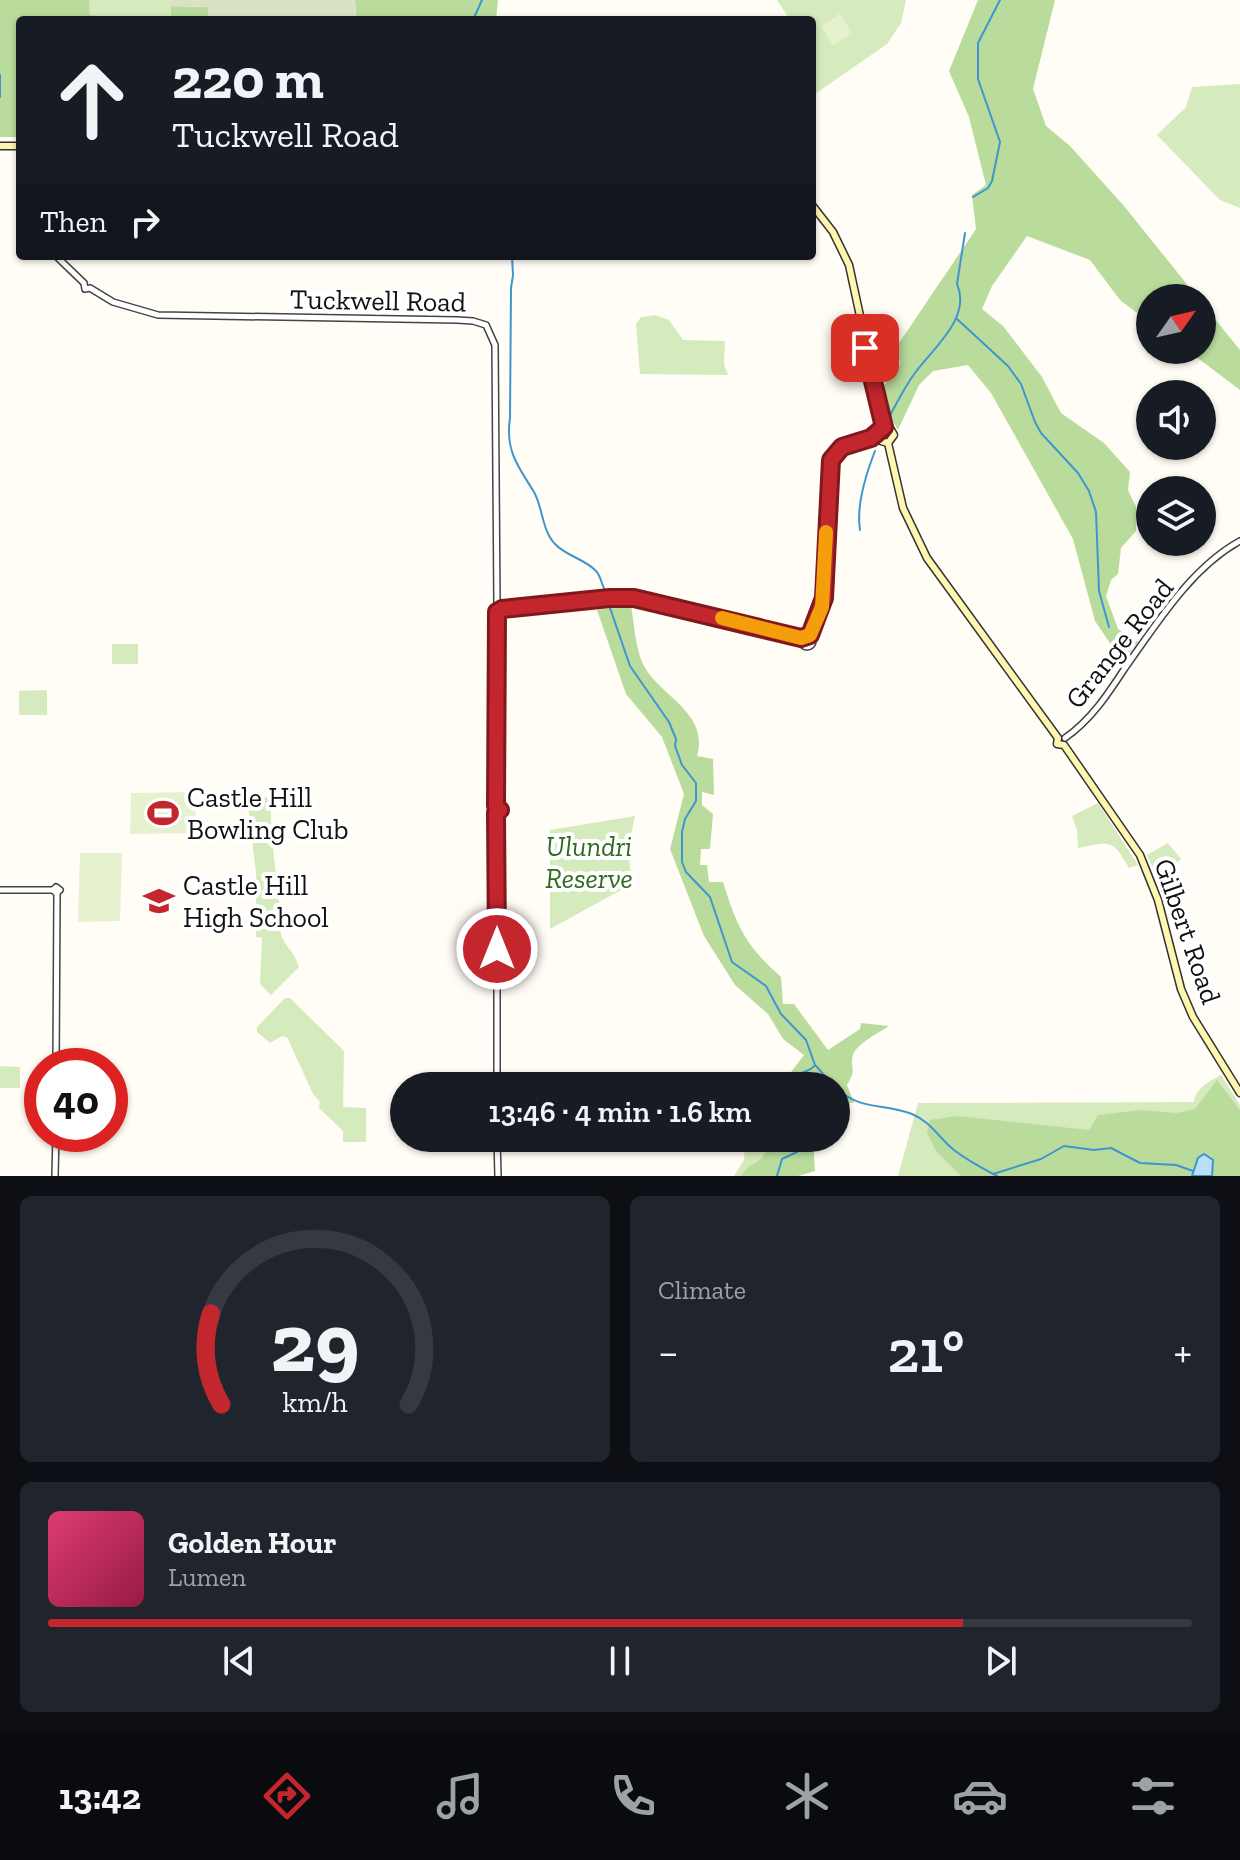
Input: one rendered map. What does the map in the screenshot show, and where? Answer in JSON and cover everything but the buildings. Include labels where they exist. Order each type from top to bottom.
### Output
[{"type":"main road","points":[[816,210],[833,232],[849,265],[884,427],[878,435],[881,441],[888,443],[894,435],[890,428],[884,427]]},
{"type":"main road","name":"Gilbert Road","points":[[888,443],[903,508],[927,558],[1062,740],[1140,855],[1158,900],[1181,989],[1193,1017],[1240,1093]]},
{"type":"street","name":"Tuckwell Road","points":[[60,260],[84,283],[85,289],[90,288],[113,302],[158,315],[457,320],[486,325],[495,345],[499,609],[497,1072]]},
{"type":"street","points":[[801,638],[802,644],[810,646],[813,642],[810,635],[824,598],[831,460],[846,445],[878,435]]},
{"type":"street","name":"Grange Road","points":[[1062,740],[1095,710],[1193,580],[1225,550],[1240,541]]},
{"type":"street","points":[[499,609],[634,598],[801,638],[810,635]]},
{"type":"street","points":[[0,890],[55,892],[56,1048]]},
{"type":"street","points":[[55,1176],[56,1152]]},
{"type":"street","points":[[497,1152],[498,1176]]},
{"type":"green space","points":[[0,0],[89,0],[90,15],[102,16],[16,16],[16,137],[0,137]]},
{"type":"green space","points":[[89,0],[171,0],[171,16],[90,15]]},
{"type":"green space","points":[[171,0],[355,0],[356,16],[208,16],[208,7],[171,6]]},
{"type":"green space","points":[[355,0],[498,0],[496,16],[356,16]]},
{"type":"green space","points":[[777,0],[906,0],[901,23],[887,44],[816,93],[816,16],[787,16]]},
{"type":"green space","points":[[978,0],[1055,0],[1033,89],[1046,126],[1070,146],[1124,206],[1187,284],[1136,284],[1136,312],[1120,300],[1090,260],[1027,236],[992,286],[982,309],[1003,326],[1042,377],[1061,413],[1104,443],[1130,472],[1128,490],[1136,507],[1136,531],[1121,548],[1118,574],[1111,580],[1106,596],[1118,629],[1138,642],[1125,658],[1114,649],[1095,621],[1073,539],[991,393],[968,365],[933,371],[919,385],[898,430],[887,412],[881,390],[900,364],[897,346],[976,229],[972,195],[986,185],[969,117],[949,71]]},
{"type":"green space","points":[[171,6],[208,7],[208,16],[171,16]]},
{"type":"green space","points":[[840,14],[852,33],[833,45],[821,26]]},
{"type":"green space","points":[[1240,84],[1240,208],[1220,200],[1157,135],[1186,107],[1192,87]]},
{"type":"green space","points":[[655,315],[669,320],[683,340],[725,341],[724,364],[728,375],[640,374],[636,324],[641,317]]},
{"type":"green space","points":[[1216,320],[1240,350],[1240,390],[1206,364],[1216,364]]},
{"type":"green space","points":[[631,605],[642,662],[649,674],[689,715],[699,740],[697,756],[713,759],[714,795],[702,792],[702,805],[713,814],[710,849],[701,849],[700,865],[707,865],[709,882],[723,882],[744,935],[781,977],[783,1004],[794,1004],[828,1050],[860,1029],[861,1023],[889,1026],[855,1051],[850,1079],[850,1072],[791,1072],[804,1055],[783,1039],[768,1014],[735,985],[704,936],[670,849],[684,794],[662,737],[626,694],[597,610]]},
{"type":"green space","points":[[112,644],[138,644],[138,664],[112,664]]},
{"type":"green space","points":[[47,690],[47,715],[19,715],[19,691]]},
{"type":"green space","name":"Castle Hill Bowling Club","points":[[195,792],[196,833],[130,834],[131,793]]},
{"type":"green space","points":[[260,794],[272,800],[272,837],[279,903],[285,905],[281,934],[299,967],[271,995],[260,984],[262,938],[256,937],[256,873],[248,806]]},
{"type":"green space","points":[[1098,803],[1138,865],[1129,868],[1118,851],[1109,844],[1078,848],[1072,816]]},
{"type":"green space","name":"Ulundri Reserve","points":[[635,816],[628,850],[632,884],[550,929],[550,830]]},
{"type":"green space","points":[[1168,843],[1181,859],[1159,881],[1147,855]]},
{"type":"green space","points":[[80,853],[122,853],[120,921],[78,922]]},
{"type":"green space","points":[[209,911],[237,911],[237,931],[209,931]]},
{"type":"green space","points":[[285,998],[290,998],[344,1051],[343,1107],[366,1108],[366,1142],[343,1142],[343,1131],[319,1108],[320,1102],[313,1094],[287,1037],[282,1036],[270,1043],[257,1032],[257,1027]]},
{"type":"green space","points":[[0,1066],[20,1067],[20,1088],[0,1088]]},
{"type":"green space","points":[[1221,1075],[1240,1105],[1240,1176],[898,1176],[918,1103],[1194,1102],[1200,1089]]},
{"type":"green space","points":[[1217,1080],[1240,1110],[1240,1176],[961,1176],[936,1151],[927,1133],[930,1120],[957,1116],[1089,1130],[1098,1115],[1142,1110],[1176,1113],[1195,1109]]},
{"type":"green space","points":[[744,1152],[793,1152],[784,1176],[734,1176],[744,1160]]},
{"type":"green space","points":[[814,1152],[815,1171],[798,1176],[741,1176],[765,1153]]},
{"type":"water","points":[[1204,1154],[1213,1160],[1212,1176],[1192,1176],[1198,1158]]},
{"type":"waterway","points":[[475,16],[482,0]]},
{"type":"waterway","points":[[973,197],[988,188],[992,181],[1000,142],[978,79],[978,43],[1000,0]]},
{"type":"waterway","points":[[0,75],[0,97]]},
{"type":"waterway","points":[[889,417],[911,378],[955,321],[959,309],[957,284],[965,233]]},
{"type":"waterway","points":[[512,260],[511,449],[537,498],[551,539],[559,548],[586,563],[598,574],[610,598],[609,605],[630,666],[669,722],[682,765],[696,783],[696,801],[685,819],[682,832],[682,862],[686,872],[710,897],[732,962],[766,986],[781,1014],[806,1040],[815,1065],[805,1072]]},
{"type":"waterway","points":[[957,319],[1008,366],[1021,384],[1041,433],[1078,473],[1089,491],[1096,512],[1099,591],[1109,627]]},
{"type":"waterway","points":[[860,530],[861,500],[875,451]]},
{"type":"waterway","points":[[816,1066],[821,1072]]},
{"type":"waterway","points":[[850,1098],[919,1117],[959,1154],[997,1176]]},
{"type":"waterway","points":[[993,1174],[1041,1159],[1064,1146],[1094,1150],[1111,1148],[1140,1163],[1176,1165],[1193,1171]]},
{"type":"waterway","points":[[777,1176],[782,1159],[797,1152]]},
{"type":"slow traffic","points":[[722,618],[801,638],[810,635],[824,598],[826,532]]},
{"type":"place","name":"Castle Hill Bowling Club","points":[[163,813]]},
{"type":"place","name":"Castle Hill High School","points":[[159,901]]},
{"type":"route","points":[[497,949],[496,813],[500,810],[496,806],[497,612],[622,597],[801,638],[810,635],[824,598],[828,468],[834,454],[842,447],[878,435],[884,427],[865,348]]}]
